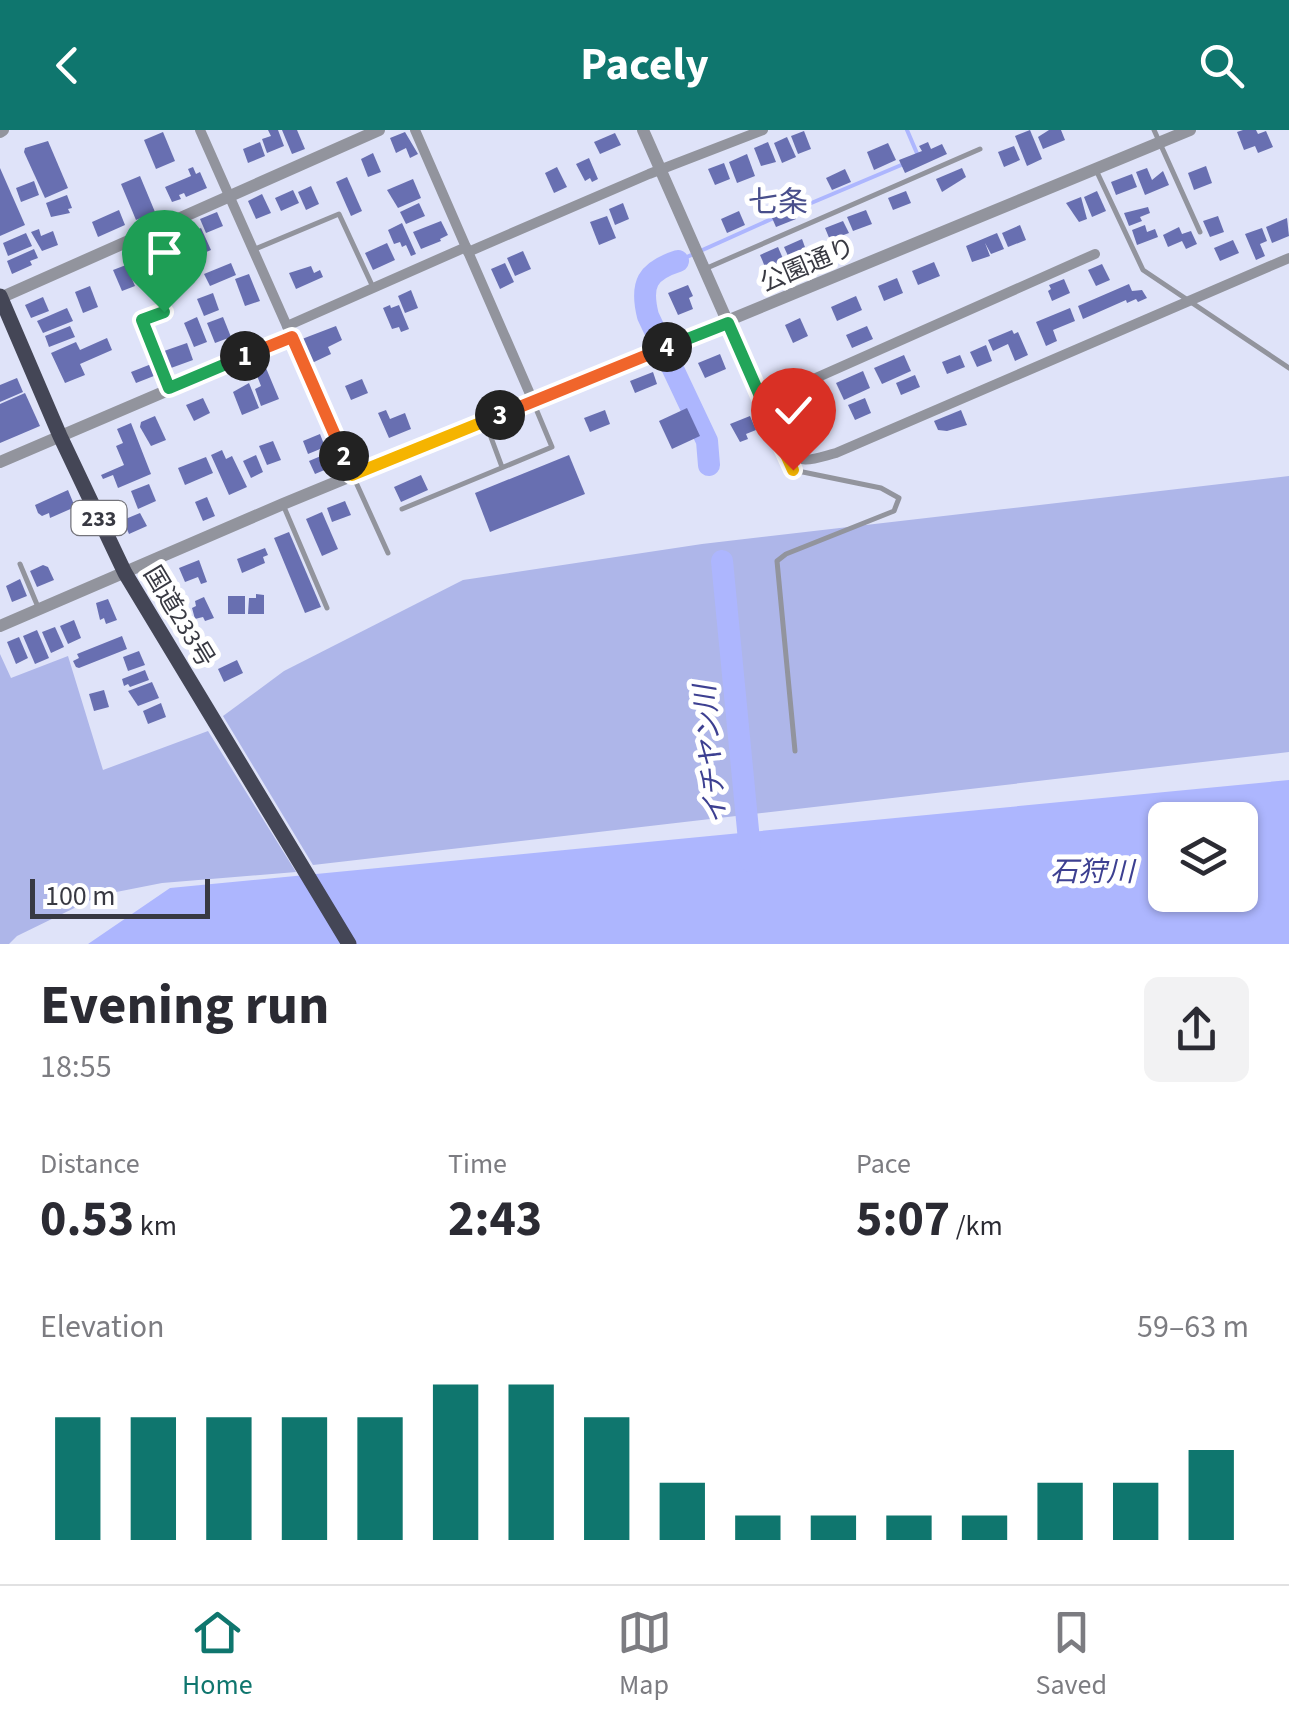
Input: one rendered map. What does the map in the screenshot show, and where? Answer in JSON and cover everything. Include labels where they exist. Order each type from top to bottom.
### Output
[{"type":"highway","name":"国道233号","points":[[0,297],[125,573],[349,944]]},
{"type":"street","points":[[200,130],[352,475]]},
{"type":"street","points":[[0,297],[379,130]]},
{"type":"street","points":[[416,130],[533,402]]},
{"type":"street","points":[[643,130],[784,451],[797,460],[836,453],[1289,258]]},
{"type":"street","points":[[728,130],[733,143]]},
{"type":"street","points":[[0,462],[169,388],[373,288],[763,130]]},
{"type":"street","name":"公園通り","points":[[0,626],[352,475],[728,323],[1095,168],[1156,136],[1190,130]]},
{"type":"street","points":[[762,402],[1095,254]]},
{"type":"lane","points":[[1156,136],[1200,232]]},
{"type":"lane","points":[[704,270],[980,149]]},
{"type":"lane","points":[[1095,168],[1143,270],[1289,368]]},
{"type":"lane","points":[[253,250],[339,214],[373,288]]},
{"type":"lane","points":[[134,236],[164,312],[142,320],[169,388]]},
{"type":"lane","points":[[402,508],[552,447],[533,402]]},
{"type":"lane","points":[[484,421],[502,467]]},
{"type":"lane","points":[[784,451],[793,470],[881,488],[899,498],[894,511],[877,515],[777,561],[795,751]]},
{"type":"lane","points":[[352,475],[388,553]]},
{"type":"lane","points":[[283,504],[327,608]]},
{"type":"lane","points":[[20,564],[39,610]]},
{"type":"shaded area","points":[[1289,476],[1289,752],[313,865],[223,716],[284,671],[463,580],[702,544]]},
{"type":"shaded area","points":[[0,654],[11,678],[68,656],[103,770],[208,731],[296,872],[162,883],[101,895],[17,936],[9,944],[0,944]]},
{"type":"water","name":"石狩川","points":[[1289,780],[1289,944],[88,944],[170,888]]},
{"type":"building","points":[[268,130],[278,130],[284,146],[267,153],[262,139],[271,136]]},
{"type":"building","points":[[282,130],[297,130],[305,149],[292,154]]},
{"type":"building","points":[[1030,130],[1042,159],[1027,166],[1015,136]]},
{"type":"building","points":[[1049,130],[1061,130],[1065,140],[1043,149],[1038,137]]},
{"type":"building","points":[[1256,130],[1258,134],[1266,131],[1273,147],[1258,153],[1255,146],[1244,150],[1237,132]]},
{"type":"building","points":[[804,131],[811,149],[798,154],[791,136]]},
{"type":"building","points":[[163,132],[175,161],[156,169],[144,140]]},
{"type":"building","points":[[405,132],[418,154],[410,158],[406,148],[396,153],[390,138]]},
{"type":"building","points":[[615,133],[621,145],[600,154],[594,142]]},
{"type":"building","points":[[787,137],[796,157],[782,163],[774,143]]},
{"type":"building","points":[[48,141],[68,188],[45,198],[24,152],[25,148]]},
{"type":"building","points":[[260,142],[265,156],[248,163],[243,149]]},
{"type":"building","points":[[768,142],[776,162],[761,166],[754,148]]},
{"type":"building","points":[[928,142],[931,149],[942,144],[947,154],[905,173],[899,160],[922,151],[919,146]]},
{"type":"building","points":[[888,143],[896,160],[874,170],[867,152]]},
{"type":"building","points":[[1014,146],[1020,160],[1004,167],[998,152]]},
{"type":"building","points":[[373,153],[381,172],[368,177],[361,159]]},
{"type":"building","points":[[747,154],[755,176],[737,183],[729,162]]},
{"type":"building","points":[[589,158],[598,179],[592,182],[590,178],[585,181],[576,164]]},
{"type":"building","points":[[724,163],[730,179],[715,185],[708,169]]},
{"type":"building","points":[[1206,166],[1212,183],[1194,190],[1188,173]]},
{"type":"building","points":[[193,167],[196,174],[200,172],[207,188],[186,197],[184,193],[179,195],[181,199],[172,202],[165,187],[191,176],[188,169]]},
{"type":"building","points":[[557,167],[567,187],[554,193],[545,173]]},
{"type":"building","points":[[0,168],[25,225],[0,236]]},
{"type":"building","points":[[962,168],[966,177],[942,192],[936,179]]},
{"type":"building","points":[[1147,168],[1152,180],[1163,171],[1169,185],[1145,195],[1136,172]]},
{"type":"building","points":[[845,169],[851,182],[832,190],[826,178]]},
{"type":"building","points":[[1132,174],[1137,187],[1116,195],[1111,182]]},
{"type":"building","points":[[140,176],[155,212],[136,220],[121,184]]},
{"type":"building","points":[[347,177],[362,211],[351,216],[336,182]]},
{"type":"building","points":[[413,179],[421,198],[398,208],[387,190]]},
{"type":"building","points":[[34,181],[39,195],[21,202],[16,188]]},
{"type":"building","points":[[311,186],[319,204],[306,210],[298,192]]},
{"type":"building","points":[[293,190],[299,203],[281,211],[275,198]]},
{"type":"building","points":[[906,191],[911,203],[893,210],[888,198]]},
{"type":"building","points":[[1097,191],[1106,211],[1092,217],[1084,197]]},
{"type":"building","points":[[262,194],[271,213],[256,219],[248,201]]},
{"type":"building","points":[[67,195],[70,213],[51,217],[46,203]]},
{"type":"building","points":[[1081,197],[1087,219],[1079,222],[1066,203]]},
{"type":"building","points":[[419,203],[425,216],[406,224],[400,212]]},
{"type":"building","points":[[623,203],[629,219],[615,225],[609,209]]},
{"type":"building","points":[[779,207],[782,213],[792,209],[796,219],[776,227],[769,211]]},
{"type":"building","points":[[1148,207],[1150,213],[1140,217],[1142,221],[1129,226],[1124,213]]},
{"type":"building","points":[[119,210],[125,225],[98,237],[92,222]]},
{"type":"building","points":[[866,210],[872,224],[853,231],[847,217]]},
{"type":"building","points":[[739,211],[745,225],[727,233],[721,219]]},
{"type":"building","points":[[217,212],[223,226],[206,233],[200,219]]},
{"type":"building","points":[[607,216],[616,238],[599,245],[590,222]]},
{"type":"building","points":[[1218,216],[1224,232],[1210,237],[1203,221]]},
{"type":"building","points":[[1287,218],[1289,236],[1272,243],[1266,227]]},
{"type":"building","points":[[441,221],[448,235],[421,249],[413,232]]},
{"type":"building","points":[[843,221],[849,233],[830,240],[825,228]]},
{"type":"building","points":[[402,223],[416,254],[411,256],[406,245],[394,244],[388,230]]},
{"type":"building","points":[[1020,225],[1026,240],[1008,247],[1002,233]]},
{"type":"building","points":[[1145,225],[1147,232],[1155,229],[1158,237],[1137,245],[1132,230]]},
{"type":"building","points":[[1179,227],[1182,234],[1191,231],[1197,244],[1186,249],[1182,241],[1168,247],[1163,235]]},
{"type":"building","points":[[201,228],[211,250],[197,256],[187,234]]},
{"type":"building","points":[[1262,228],[1267,241],[1260,244],[1265,256],[1256,260],[1245,234]]},
{"type":"building","points":[[39,229],[41,236],[53,231],[58,245],[42,251],[31,232]]},
{"type":"building","points":[[182,229],[186,240],[164,249],[160,238]]},
{"type":"building","points":[[26,233],[32,246],[8,256],[3,243]]},
{"type":"building","points":[[997,233],[1004,249],[991,254],[985,243],[990,256],[972,262],[966,246]]},
{"type":"building","points":[[802,239],[809,258],[792,265],[784,247]]},
{"type":"building","points":[[1233,240],[1239,253],[1220,261],[1214,248]]},
{"type":"building","points":[[155,241],[164,262],[151,266],[143,246]]},
{"type":"building","points":[[387,243],[395,260],[373,270],[365,253]]},
{"type":"building","points":[[778,247],[784,261],[766,269],[760,255]]},
{"type":"building","points":[[34,249],[38,258],[30,261],[32,265],[12,274],[7,261]]},
{"type":"building","points":[[523,251],[531,269],[515,276],[507,258]]},
{"type":"building","points":[[934,262],[940,276],[918,285],[912,271]]},
{"type":"building","points":[[231,263],[236,275],[210,286],[204,274]]},
{"type":"building","points":[[505,263],[514,282],[500,289],[491,269]]},
{"type":"building","points":[[192,264],[198,277],[176,286],[171,273]]},
{"type":"building","points":[[1102,264],[1110,280],[1096,286],[1088,270]]},
{"type":"building","points":[[126,265],[135,286],[122,291],[113,270]]},
{"type":"building","points":[[311,266],[314,273],[320,270],[323,277],[296,289],[289,273]]},
{"type":"building","points":[[249,274],[260,301],[245,306],[235,279]]},
{"type":"building","points":[[897,278],[903,293],[884,301],[878,286]]},
{"type":"building","points":[[1064,279],[1070,293],[1052,301],[1049,285]]},
{"type":"building","points":[[1129,284],[1132,291],[1142,290],[1147,298],[1138,302],[1126,300],[1083,319],[1078,306]]},
{"type":"building","points":[[688,285],[693,309],[678,315],[668,293]]},
{"type":"building","points":[[90,286],[98,307],[83,313],[75,292]]},
{"type":"building","points":[[411,290],[418,308],[405,313],[398,296]]},
{"type":"building","points":[[213,293],[219,310],[204,316],[197,299]]},
{"type":"building","points":[[856,296],[862,310],[837,321],[831,307]]},
{"type":"building","points":[[43,297],[49,311],[31,318],[25,305]]},
{"type":"building","points":[[399,305],[409,329],[392,329],[383,308]]},
{"type":"building","points":[[67,308],[73,321],[43,333],[37,321]]},
{"type":"building","points":[[1070,308],[1075,321],[1053,330],[1057,341],[1046,346],[1036,322]]},
{"type":"building","points":[[197,317],[207,342],[194,347],[184,323]]},
{"type":"building","points":[[223,317],[231,337],[215,343],[207,323]]},
{"type":"building","points":[[800,318],[808,336],[793,343],[785,325]]},
{"type":"building","points":[[70,326],[75,337],[49,347],[45,336]]},
{"type":"building","points":[[336,326],[342,340],[328,347],[331,354],[312,363],[302,339]]},
{"type":"building","points":[[867,326],[873,339],[852,348],[846,335]]},
{"type":"building","points":[[1012,330],[1014,334],[1018,332],[1028,355],[1015,361],[1008,344],[993,351],[988,340]]},
{"type":"building","points":[[107,338],[112,350],[80,364],[85,375],[65,383],[51,353],[76,342],[80,350]]},
{"type":"building","points":[[187,343],[193,360],[171,368],[164,351]]},
{"type":"building","points":[[986,345],[992,361],[977,367],[970,352]]},
{"type":"building","points":[[720,354],[726,369],[705,378],[698,363]]},
{"type":"building","points":[[904,355],[911,371],[882,384],[874,368]]},
{"type":"building","points":[[960,355],[965,367],[947,374],[942,362]]},
{"type":"building","points":[[154,363],[159,374],[136,383],[131,372]]},
{"type":"building","points":[[266,368],[279,399],[261,406],[255,389],[261,386],[256,373]]},
{"type":"building","points":[[863,371],[870,388],[844,400],[836,383]]},
{"type":"building","points":[[653,372],[657,384],[635,393],[630,381]]},
{"type":"building","points":[[915,375],[920,387],[901,395],[896,383]]},
{"type":"building","points":[[17,378],[23,392],[0,402],[0,385]]},
{"type":"building","points":[[362,379],[368,393],[351,400],[345,386]]},
{"type":"building","points":[[249,383],[259,408],[242,415],[233,392]]},
{"type":"building","points":[[25,393],[40,426],[0,443],[0,404]]},
{"type":"building","points":[[203,398],[210,413],[194,421],[186,405]]},
{"type":"building","points":[[865,398],[871,413],[855,420],[848,405]]},
{"type":"building","points":[[687,408],[700,436],[672,449],[659,421]]},
{"type":"building","points":[[386,410],[390,419],[405,413],[411,429],[389,438],[378,413]]},
{"type":"building","points":[[605,410],[610,424],[590,432],[584,418]]},
{"type":"building","points":[[961,410],[967,425],[938,430],[934,421]]},
{"type":"building","points":[[155,416],[166,440],[151,446],[140,427],[141,422]]},
{"type":"building","points":[[750,416],[756,430],[740,442],[730,424]]},
{"type":"building","points":[[814,418],[820,433],[800,441],[794,426]]},
{"type":"building","points":[[131,423],[151,474],[118,488],[113,475],[103,479],[101,475],[124,465],[116,446],[123,443],[117,429]]},
{"type":"building","points":[[320,434],[325,447],[308,454],[303,441]]},
{"type":"building","points":[[273,441],[281,460],[267,465],[259,446]]},
{"type":"building","points":[[222,450],[226,459],[232,456],[247,487],[229,495],[211,455]]},
{"type":"building","points":[[328,453],[334,466],[315,474],[309,461]]},
{"type":"building","points":[[256,455],[263,472],[251,478],[243,461]]},
{"type":"building","points":[[569,455],[585,494],[490,532],[475,493]]},
{"type":"building","points":[[206,457],[213,473],[185,485],[178,468]]},
{"type":"building","points":[[421,475],[428,490],[401,502],[394,487]]},
{"type":"building","points":[[149,484],[156,501],[138,509],[131,491]]},
{"type":"building","points":[[68,490],[75,507],[50,518],[49,513],[38,513],[35,505]]},
{"type":"building","points":[[207,497],[215,516],[203,521],[195,502]]},
{"type":"building","points":[[345,501],[351,515],[332,522],[327,508]]},
{"type":"building","points":[[322,512],[338,549],[322,556],[306,519]]},
{"type":"building","points":[[140,513],[147,526],[129,534],[123,520]]},
{"type":"building","points":[[289,532],[321,607],[305,613],[274,538]]},
{"type":"building","points":[[265,548],[265,563],[242,573],[237,559]]},
{"type":"building","points":[[199,560],[207,582],[201,584],[198,577],[185,582],[179,568]]},
{"type":"building","points":[[43,565],[54,580],[37,587],[30,571]]},
{"type":"building","points":[[20,579],[27,596],[12,602],[6,586]]},
{"type":"building","points":[[256,594],[264,595],[264,614],[248,614],[249,598],[256,598]]},
{"type":"building","points":[[228,596],[245,596],[245,614],[228,614]]},
{"type":"building","points":[[204,597],[214,618],[205,621],[203,617],[195,619],[192,608],[195,601]]},
{"type":"building","points":[[108,599],[117,620],[106,624],[104,618],[100,620],[96,603]]},
{"type":"building","points":[[74,620],[81,638],[68,644],[60,626]]},
{"type":"building","points":[[55,627],[64,647],[51,653],[42,632]]},
{"type":"building","points":[[37,630],[49,658],[35,664],[23,636]]},
{"type":"building","points":[[122,636],[127,649],[76,667],[73,661],[79,658],[77,654]]},
{"type":"building","points":[[19,637],[28,658],[16,664],[7,642]]},
{"type":"building","points":[[139,651],[145,665],[128,671],[123,657]]},
{"type":"building","points":[[237,660],[243,673],[224,682],[218,669]]},
{"type":"building","points":[[145,670],[149,680],[124,686],[122,679]]},
{"type":"building","points":[[152,682],[159,698],[138,706],[128,691]]},
{"type":"building","points":[[104,690],[109,707],[94,711],[89,694]]},
{"type":"building","points":[[161,703],[166,717],[148,724],[143,711]]},
{"type":"waterway","name":"イチヤン川","points":[[907,130],[919,158]]},
{"type":"waterway","name":"イチヤン川","points":[[790,212],[906,163]]},
{"type":"waterway","name":"イチヤン川","points":[[678,261],[776,217]]},
{"type":"waterway","name":"イチヤン川","points":[[678,261],[659,269],[648,280],[646,305],[707,441],[709,465]]},
{"type":"waterway","name":"イチヤン川","points":[[722,561],[751,861]]},
{"type":"district","name":"七条","points":[[778,202]]},
{"type":"route","points":[[164,312],[142,320],[169,388],[292,337],[352,475],[728,323],[793,470]]}]
